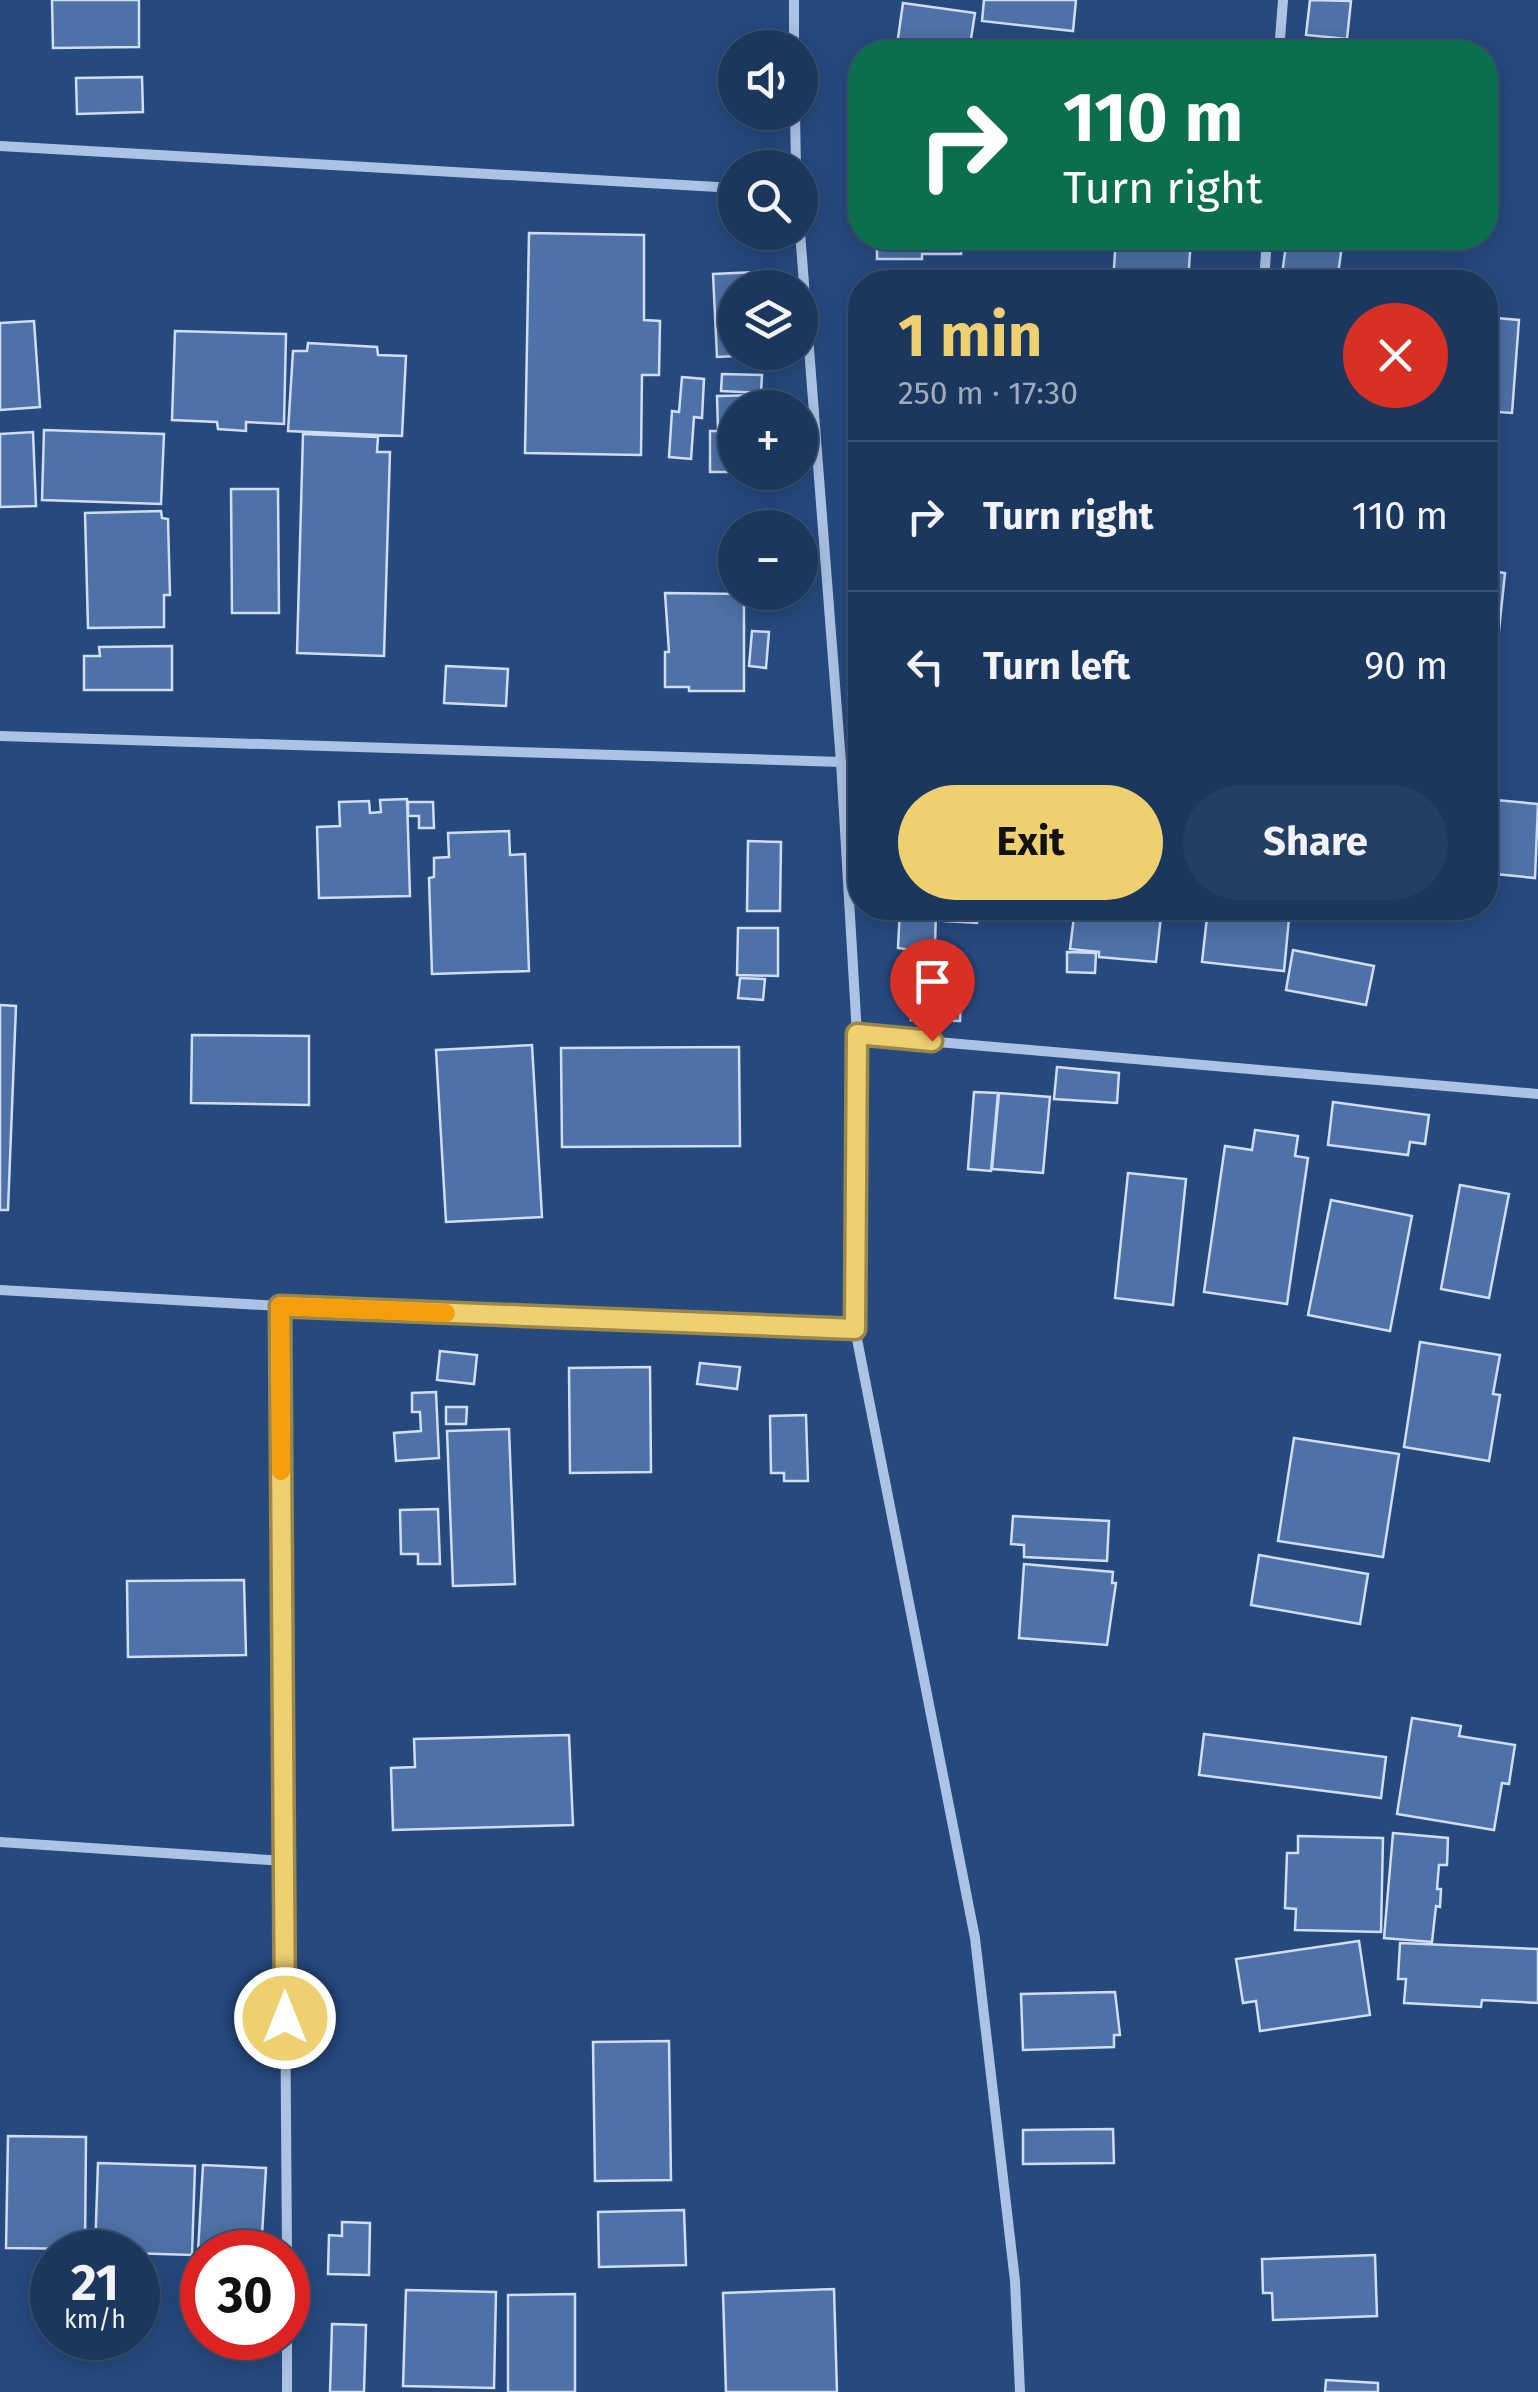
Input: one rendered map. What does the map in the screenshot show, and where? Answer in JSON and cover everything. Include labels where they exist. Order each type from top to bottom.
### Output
[{"type":"street","points":[[794,0],[794,30]]},
{"type":"street","points":[[1280,40],[1282,0]]},
{"type":"street","points":[[0,146],[718,187]]},
{"type":"street","points":[[801,250],[848,881]]},
{"type":"street","points":[[0,736],[841,762]]},
{"type":"street","points":[[850,920],[857,1034],[855,1329],[975,1938],[1014,2281],[1020,2392]]},
{"type":"street","points":[[857,1034],[1538,1094]]},
{"type":"street","points":[[0,1290],[280,1306],[855,1329]]},
{"type":"street","points":[[280,1306],[286,2230]]},
{"type":"street","points":[[0,1842],[284,1861]]},
{"type":"street","points":[[287,2360],[288,2392]]},
{"type":"building","points":[[52,0],[139,0],[139,47],[53,48]]},
{"type":"building","points":[[984,0],[1076,0],[1073,31],[982,21]]},
{"type":"building","points":[[1310,0],[1351,1],[1347,39],[1306,35]]},
{"type":"building","points":[[903,3],[975,13],[971,40],[898,40]]},
{"type":"building","points":[[142,77],[143,112],[77,114],[76,78]]},
{"type":"building","points":[[529,233],[644,235],[644,320],[660,321],[659,375],[642,375],[641,455],[525,453]]},
{"type":"building","points":[[877,250],[961,250],[961,254],[922,254],[922,259],[877,259]]},
{"type":"building","points":[[1115,250],[1190,250],[1189,270],[1114,270]]},
{"type":"building","points":[[1285,250],[1341,250],[1339,270],[1283,270]]},
{"type":"building","points":[[713,274],[718,274],[718,357],[717,357]]},
{"type":"building","points":[[1498,318],[1519,320],[1512,413],[1498,412]]},
{"type":"building","points":[[34,321],[40,407],[0,410],[0,323]]},
{"type":"building","points":[[175,331],[286,334],[284,424],[246,422],[246,431],[218,429],[217,422],[172,420]]},
{"type":"building","points":[[308,343],[377,347],[378,355],[406,356],[402,436],[288,431],[293,351],[307,351]]},
{"type":"building","points":[[722,374],[762,375],[761,390],[721,390]]},
{"type":"building","points":[[682,377],[704,379],[702,418],[694,417],[691,459],[669,457],[672,411],[679,412]]},
{"type":"building","points":[[44,430],[164,434],[161,504],[42,500]]},
{"type":"building","points":[[710,431],[718,431],[718,472],[710,472]]},
{"type":"building","points":[[33,432],[36,506],[0,507],[0,434]]},
{"type":"building","points":[[303,434],[378,437],[377,452],[390,452],[384,656],[297,653]]},
{"type":"building","points":[[231,489],[278,489],[279,613],[232,613]]},
{"type":"building","points":[[161,511],[162,518],[168,519],[170,595],[164,595],[164,627],[88,628],[85,513]]},
{"type":"building","points":[[1498,572],[1505,573],[1498,640]]},
{"type":"building","points":[[665,593],[718,594],[718,610],[744,610],[744,691],[665,687],[665,652],[669,652]]},
{"type":"building","points":[[752,631],[769,632],[766,668],[749,666]]},
{"type":"building","points":[[172,646],[172,690],[84,690],[84,656],[100,656],[99,647]]},
{"type":"building","points":[[446,666],[508,669],[506,706],[444,703]]},
{"type":"building","points":[[407,799],[410,896],[319,898],[317,827],[340,826],[339,802],[369,801],[370,813],[381,812],[380,800]]},
{"type":"building","points":[[1498,800],[1538,804],[1535,878],[1498,874]]},
{"type":"building","points":[[408,802],[433,802],[434,828],[419,828],[419,816],[408,816]]},
{"type":"building","points":[[509,831],[510,855],[525,854],[529,971],[432,974],[429,878],[434,877],[434,858],[449,857],[448,833]]},
{"type":"building","points":[[748,841],[781,842],[780,911],[747,911]]},
{"type":"building","points":[[899,920],[936,920],[934,986],[903,984],[905,949],[898,948]]},
{"type":"building","points":[[945,920],[977,920],[977,923]]},
{"type":"building","points":[[1074,920],[1161,920],[1156,962],[1099,957],[1099,952],[1070,949]]},
{"type":"building","points":[[1207,920],[1289,920],[1284,971],[1202,962]]},
{"type":"building","points":[[738,928],[778,928],[778,976],[737,975]]},
{"type":"building","points":[[1293,950],[1374,966],[1366,1005],[1286,990]]},
{"type":"building","points":[[1067,952],[1096,953],[1095,973],[1067,972]]},
{"type":"building","points":[[740,978],[765,979],[763,1000],[738,998]]},
{"type":"building","points":[[912,998],[961,999],[960,1021],[911,1020]]},
{"type":"building","points":[[0,1005],[16,1006],[8,1210],[0,1210]]},
{"type":"building","points":[[192,1035],[309,1036],[309,1105],[191,1103]]},
{"type":"building","points":[[532,1045],[542,1217],[446,1222],[436,1050]]},
{"type":"building","points":[[739,1047],[740,1146],[562,1147],[561,1048]]},
{"type":"building","points":[[1057,1067],[1119,1073],[1117,1103],[1054,1099]]},
{"type":"building","points":[[974,1092],[998,1093],[991,1171],[968,1169]]},
{"type":"building","points":[[999,1093],[1050,1097],[1043,1173],[992,1169]]},
{"type":"building","points":[[1333,1102],[1429,1115],[1425,1144],[1410,1142],[1408,1155],[1328,1145]]},
{"type":"building","points":[[1255,1130],[1298,1136],[1295,1156],[1308,1158],[1287,1304],[1204,1292],[1225,1146],[1252,1150]]},
{"type":"building","points":[[1128,1173],[1186,1179],[1173,1305],[1115,1298]]},
{"type":"building","points":[[1460,1185],[1509,1194],[1489,1298],[1441,1289]]},
{"type":"building","points":[[1331,1200],[1412,1216],[1390,1331],[1308,1315]]},
{"type":"building","points":[[1420,1342],[1500,1355],[1493,1394],[1500,1395],[1489,1461],[1404,1447]]},
{"type":"building","points":[[440,1351],[477,1355],[474,1384],[437,1380]]},
{"type":"building","points":[[700,1363],[740,1367],[737,1389],[697,1384]]},
{"type":"building","points":[[650,1367],[651,1472],[570,1473],[569,1368]]},
{"type":"building","points":[[436,1392],[439,1458],[396,1461],[394,1433],[421,1431],[420,1412],[412,1412],[412,1393]]},
{"type":"building","points":[[446,1407],[467,1407],[466,1424],[446,1424]]},
{"type":"building","points":[[806,1415],[808,1481],[784,1481],[784,1473],[771,1473],[770,1416]]},
{"type":"building","points":[[509,1429],[515,1584],[453,1586],[447,1431]]},
{"type":"building","points":[[1294,1438],[1399,1454],[1383,1557],[1278,1541]]},
{"type":"building","points":[[438,1509],[440,1564],[418,1564],[418,1554],[401,1554],[400,1510]]},
{"type":"building","points":[[1013,1516],[1109,1521],[1107,1561],[1024,1557],[1024,1545],[1011,1544]]},
{"type":"building","points":[[1259,1555],[1368,1574],[1360,1624],[1251,1605]]},
{"type":"building","points":[[1024,1564],[1113,1572],[1112,1583],[1116,1583],[1107,1645],[1019,1638]]},
{"type":"building","points":[[244,1580],[246,1655],[128,1657],[127,1581]]},
{"type":"building","points":[[1412,1718],[1461,1726],[1459,1736],[1515,1745],[1509,1784],[1502,1783],[1494,1830],[1397,1814]]},
{"type":"building","points":[[1204,1734],[1386,1757],[1381,1798],[1199,1775]]},
{"type":"building","points":[[569,1735],[573,1825],[393,1830],[391,1768],[415,1767],[414,1739]]},
{"type":"building","points":[[1393,1833],[1448,1838],[1447,1865],[1439,1865],[1440,1907],[1436,1906],[1432,1942],[1384,1938]]},
{"type":"building","points":[[1298,1836],[1383,1838],[1381,1932],[1295,1930],[1296,1909],[1285,1908],[1287,1853],[1298,1853]]},
{"type":"building","points":[[1359,1941],[1370,2015],[1260,2031],[1256,2001],[1243,2003],[1236,1959]]},
{"type":"building","points":[[1400,1943],[1538,1949],[1538,2003],[1482,2000],[1481,2007],[1404,2003],[1406,1979],[1398,1979]]},
{"type":"building","points":[[1115,1992],[1120,2035],[1114,2035],[1114,2047],[1023,2050],[1021,1994]]},
{"type":"building","points":[[669,2041],[671,2180],[595,2181],[593,2042]]},
{"type":"building","points":[[1113,2129],[1114,2163],[1023,2164],[1023,2130]]},
{"type":"building","points":[[8,2136],[86,2137],[85,2230],[30,2230],[30,2248],[6,2248]]},
{"type":"building","points":[[98,2163],[195,2166],[193,2230],[180,2230],[180,2255],[160,2254],[160,2230],[96,2230]]},
{"type":"building","points":[[203,2165],[266,2168],[262,2230],[199,2230]]},
{"type":"building","points":[[684,2210],[686,2265],[599,2267],[598,2212]]},
{"type":"building","points":[[342,2222],[370,2223],[369,2275],[328,2274],[329,2235],[342,2236]]},
{"type":"building","points":[[1375,2255],[1377,2316],[1273,2320],[1272,2293],[1263,2293],[1262,2259]]},
{"type":"building","points":[[834,2289],[837,2392],[726,2392],[723,2293]]},
{"type":"building","points":[[406,2290],[496,2292],[494,2388],[403,2386]]},
{"type":"building","points":[[575,2294],[575,2392],[508,2392],[508,2295]]},
{"type":"building","points":[[332,2324],[366,2325],[364,2392],[330,2392]]},
{"type":"building","points":[[1326,2380],[1378,2383],[1378,2392],[1325,2392]]},
{"type":"slow traffic","points":[[281,1471],[280,1306],[446,1313]]},
{"type":"route","points":[[285,2018],[280,1306],[855,1329],[857,1034],[932,1041]]}]
